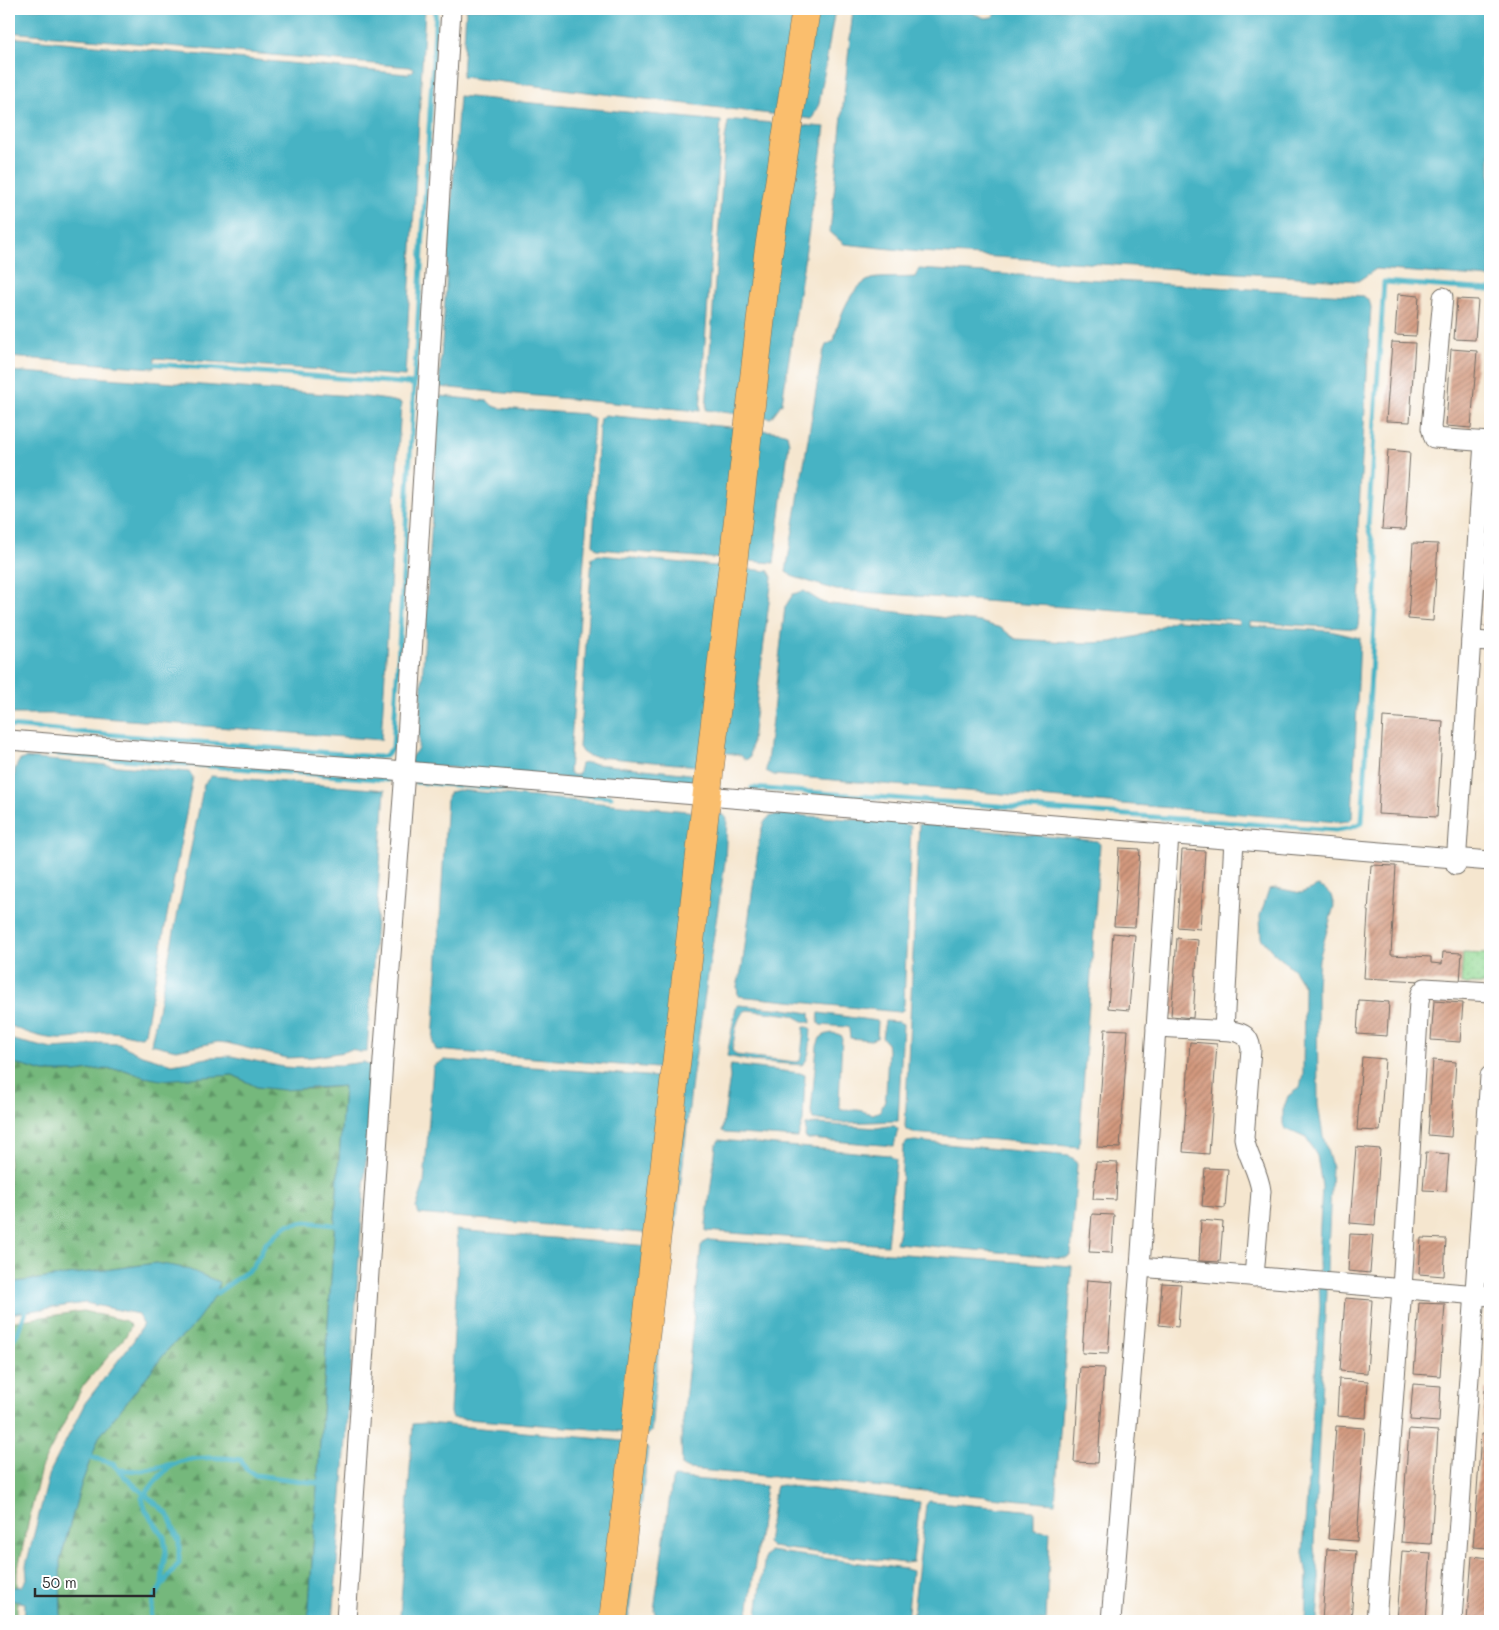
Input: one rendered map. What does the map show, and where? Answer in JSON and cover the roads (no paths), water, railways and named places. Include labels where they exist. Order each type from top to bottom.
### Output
[{"type":"main road","points":[[613,1621],[768,256],[806,9]]},
{"type":"street","points":[[346,1621],[383,1060],[405,771],[452,9]]},
{"type":"street","points":[[1443,297],[1432,433],[1434,438],[1487,442],[1456,862]]},
{"type":"street","points":[[1471,641],[1490,642]]},
{"type":"street","points":[[9,740],[405,771],[706,802],[1168,834],[1456,862],[1490,861]]},
{"type":"street","points":[[1111,1621],[1140,1267],[1168,834]]},
{"type":"street","points":[[1224,1030],[1234,840]]},
{"type":"street","points":[[1376,1621],[1402,1289],[1419,1000],[1421,993],[1426,988],[1490,992]]},
{"type":"street","points":[[1156,1027],[1241,1032],[1249,1040],[1244,1138],[1245,1146],[1260,1182],[1261,1191],[1254,1277]]},
{"type":"street","points":[[1452,1621],[1483,1296],[1490,1076]]},
{"type":"street","points":[[1140,1267],[1483,1296]]},
{"type":"water","points":[[9,9],[425,9],[405,376],[155,358],[154,368],[9,357],[9,37],[406,74],[414,69],[409,67],[9,32]]},
{"type":"water","points":[[466,9],[835,9],[819,104],[812,119],[462,77]]},
{"type":"water","points":[[853,9],[963,9],[985,18],[992,17],[1003,9],[1490,9],[1490,278],[1376,269],[1358,281],[920,252],[844,244],[830,232]]},
{"type":"water","points":[[459,96],[721,121],[700,411],[439,387]]},
{"type":"water","points":[[735,120],[825,127],[782,403],[771,418],[706,410],[725,139],[728,122]]},
{"type":"water","points":[[919,269],[1363,296],[1369,300],[1371,307],[1358,527],[1362,571],[1358,629],[1250,622],[1250,626],[1330,631],[1360,638],[1352,818],[1349,821],[1338,822],[774,775],[766,771],[785,607],[793,594],[804,591],[823,603],[980,622],[1001,628],[1016,639],[1087,643],[1111,642],[1138,636],[1175,620],[1239,624],[1238,620],[836,590],[794,577],[786,572],[822,355],[826,345],[834,341],[846,305],[856,289],[863,283],[874,278],[915,277]]},
{"type":"water","points":[[9,371],[366,397],[401,403],[381,740],[54,714],[9,714]]},
{"type":"water","points":[[441,396],[488,401],[493,406],[500,408],[585,414],[594,419],[569,772],[573,775],[578,775],[581,764],[587,763],[682,773],[696,775],[707,791],[411,764],[410,758],[418,749],[439,400]]},
{"type":"water","points":[[605,415],[787,434],[789,443],[774,563],[597,549],[593,544],[599,425],[600,418]]},
{"type":"water","points":[[599,555],[769,571],[772,577],[750,757],[746,760],[740,755],[714,751],[699,766],[588,756],[582,752],[579,747],[592,557]]},
{"type":"water","points":[[25,758],[189,772],[193,777],[145,1033],[142,1037],[107,1032],[77,1038],[59,1039],[34,1035],[9,1025],[9,877],[15,769],[19,761]]},
{"type":"water","points":[[211,776],[385,790],[367,1052],[358,1052],[352,1049],[313,1057],[286,1058],[218,1042],[176,1050],[151,1044],[204,784]]},
{"type":"water","points":[[458,790],[720,814],[727,819],[725,862],[692,1080],[676,1227],[673,1233],[666,1235],[418,1214],[416,1208],[424,1184],[433,1066],[444,1060],[683,1079],[681,1070],[436,1050],[433,1043],[447,797],[450,792]]},
{"type":"water","points":[[782,814],[900,823],[911,826],[903,1010],[899,1012],[738,996],[737,986],[742,968],[761,831],[767,819],[771,816]]},
{"type":"water","points":[[919,824],[1097,841],[1100,844],[1079,1147],[913,1133],[905,1127]]},
{"type":"water","points":[[1318,886],[1325,889],[1331,895],[1334,906],[1319,959],[1317,985],[1318,1105],[1323,1136],[1332,1167],[1314,1546],[1319,1573],[1319,1597],[1317,1621],[1305,1621],[1307,1575],[1303,1553],[1320,1305],[1318,1262],[1322,1187],[1317,1156],[1306,1138],[1286,1129],[1283,1124],[1283,1110],[1288,1096],[1300,1087],[1303,1075],[1304,986],[1294,970],[1272,951],[1261,938],[1260,916],[1269,889],[1276,888],[1301,893]]},
{"type":"water","points":[[739,1005],[810,1013],[811,1023],[792,1015],[747,1010],[738,1022],[732,1050],[736,1055],[800,1061],[804,1027],[808,1027],[811,1029],[810,1044],[809,1054],[805,1062],[802,1065],[751,1061],[727,1056],[736,1007]]},
{"type":"water","points":[[819,1013],[877,1021],[877,1038],[871,1040],[850,1038],[847,1027],[820,1025],[818,1022]]},
{"type":"water","points":[[885,1021],[903,1024],[898,1121],[841,1123],[813,1119],[811,1112],[817,1046],[820,1038],[831,1033],[842,1036],[839,1103],[841,1110],[858,1110],[873,1114],[880,1111],[886,1094],[888,1050],[887,1043],[882,1037]]},
{"type":"water","points":[[9,1039],[52,1049],[82,1047],[99,1043],[119,1044],[142,1055],[172,1064],[231,1056],[284,1067],[302,1068],[364,1062],[371,1066],[372,1077],[333,1621],[308,1621],[344,1086],[283,1090],[257,1087],[233,1075],[161,1080],[144,1077],[125,1070],[99,1069],[75,1072],[44,1072],[9,1062]]},
{"type":"water","points":[[731,1065],[805,1075],[803,1121],[798,1138],[725,1133],[722,1131]]},
{"type":"water","points":[[818,1124],[877,1128],[895,1126],[898,1129],[894,1146],[808,1139],[805,1137],[806,1125]]},
{"type":"water","points":[[719,1140],[889,1155],[896,1160],[887,1245],[706,1231],[716,1145]]},
{"type":"water","points":[[915,1141],[1069,1156],[1073,1158],[1077,1164],[1071,1255],[1066,1258],[896,1243],[899,1230],[903,1147],[907,1142]]},
{"type":"water","points":[[456,1230],[650,1246],[667,1257],[651,1432],[648,1435],[453,1418],[450,1413],[458,1252]]},
{"type":"water","points":[[709,1240],[1072,1266],[1055,1503],[688,1469],[682,1466],[681,1440],[701,1247],[704,1242]]},
{"type":"water","points":[[156,1263],[185,1268],[219,1282],[217,1293],[189,1331],[170,1347],[99,1437],[81,1485],[60,1561],[61,1621],[24,1621],[25,1603],[9,1600],[9,1588],[22,1586],[27,1579],[26,1565],[50,1472],[85,1403],[134,1340],[143,1324],[138,1314],[85,1303],[9,1314],[9,1283]]},
{"type":"water","points":[[426,1423],[634,1442],[648,1448],[628,1621],[398,1621],[400,1617],[413,1424]]},
{"type":"water","points":[[674,1477],[766,1486],[747,1621],[664,1621],[665,1617],[656,1615],[654,1610]]},
{"type":"water","points":[[782,1485],[920,1502],[913,1562],[905,1563],[771,1547],[767,1543],[775,1489],[776,1486]]},
{"type":"water","points":[[929,1501],[1034,1511],[1034,1529],[1050,1531],[1046,1621],[912,1621],[926,1505]]},
{"type":"water","points":[[769,1551],[912,1571],[907,1621],[756,1621],[765,1556]]},
{"type":"waterway","points":[[9,726],[378,757],[385,756],[393,748],[436,9]]},
{"type":"waterway","points":[[752,788],[1335,830],[1349,828],[1362,823],[1378,558],[1368,528],[1384,282],[1490,290]]},
{"type":"waterway","points":[[155,364],[414,384]]},
{"type":"waterway","points":[[9,750],[388,780]]},
{"type":"waterway","points":[[416,782],[611,797]]},
{"type":"waterway","points":[[217,1293],[253,1267],[266,1243],[287,1225],[306,1222],[334,1225]]},
{"type":"waterway","points":[[9,1346],[18,1332],[26,1311]]},
{"type":"waterway","points":[[91,1457],[112,1463],[129,1481],[168,1514],[179,1541],[179,1563],[162,1585],[153,1601],[150,1621]]},
{"type":"waterway","points":[[162,1585],[166,1551],[164,1537],[146,1511],[142,1498],[170,1467],[181,1461],[198,1458],[234,1459],[241,1460],[246,1469],[255,1475],[317,1483]]},
{"type":"waterway","points":[[119,1470],[142,1471],[172,1464]]}]
